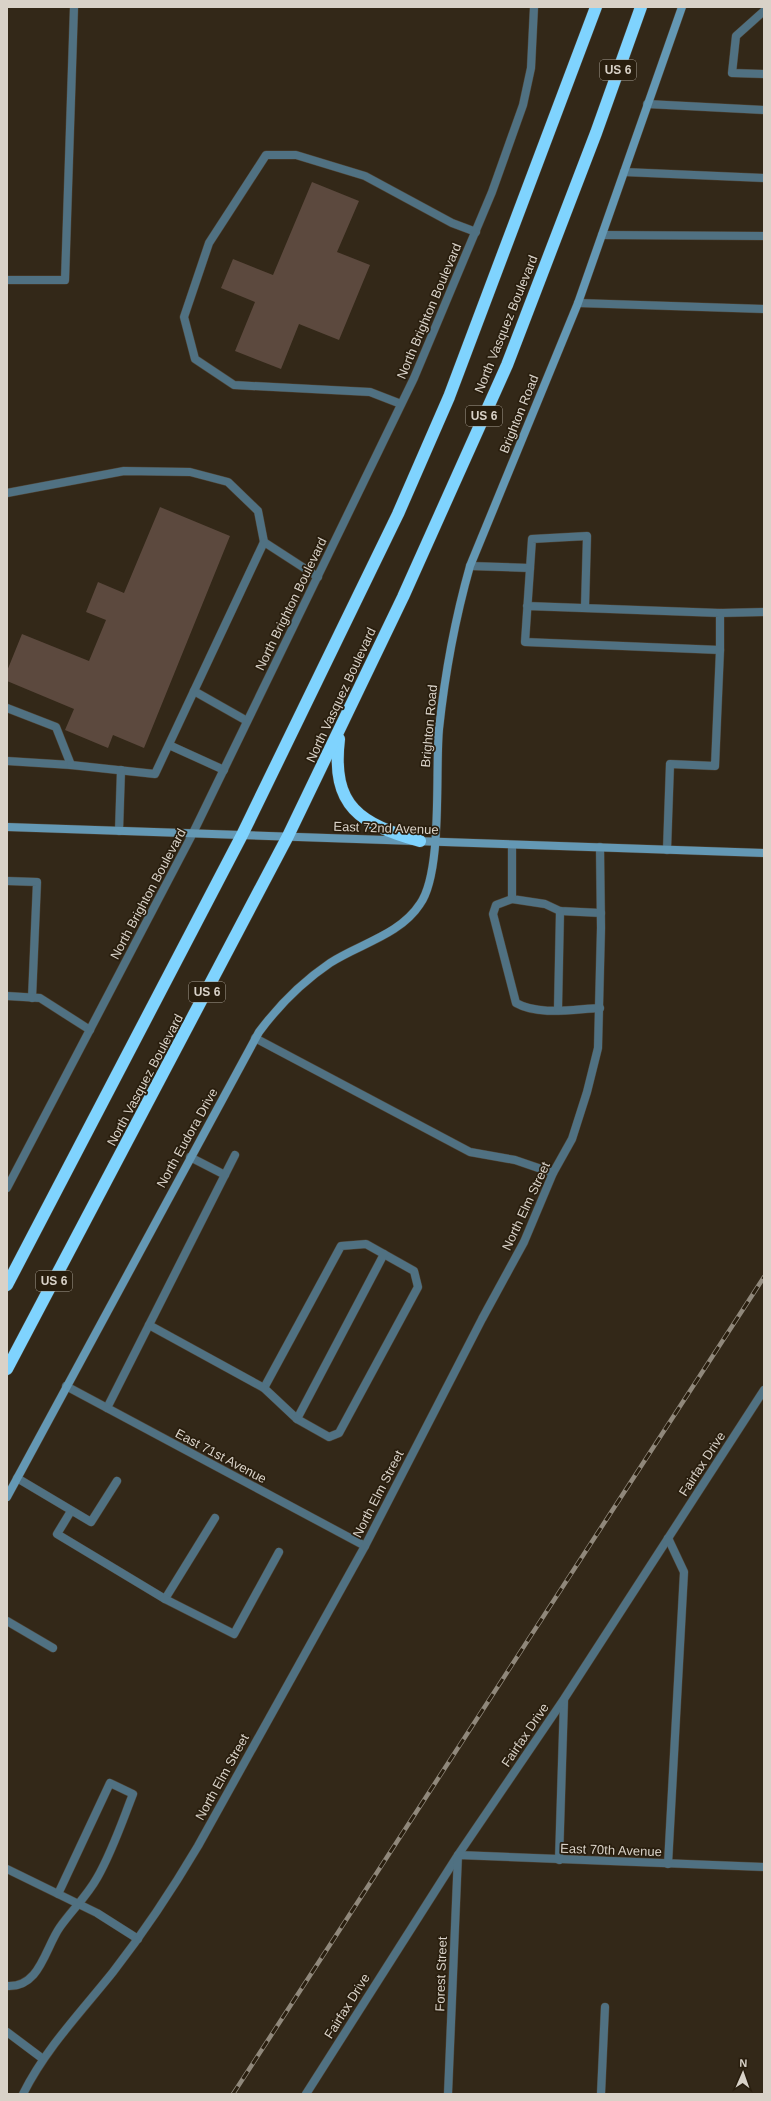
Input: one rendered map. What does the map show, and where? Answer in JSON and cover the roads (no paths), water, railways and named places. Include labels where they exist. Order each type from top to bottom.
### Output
[{"type":"highway","name":"North Vasquez Boulevard","points":[[7,1285],[242,835],[315,687],[424,458],[449,398],[596,7]]},
{"type":"highway","name":"North Vasquez Boulevard","points":[[7,1369],[288,836],[341,729],[507,365],[596,133],[641,7]]},
{"type":"highway","points":[[341,729],[337,771],[340,785],[346,799],[356,811],[379,828],[420,841]]},
{"type":"street","points":[[7,280],[65,280],[74,7]]},
{"type":"street","name":"North Brighton Boulevard","points":[[7,1188],[193,833],[401,404],[476,232],[507,153],[523,105],[531,68],[534,7]]},
{"type":"street","name":"Brighton Road","points":[[434,842],[439,730],[447,663],[458,609],[470,566],[578,303],[682,7]]},
{"type":"street","points":[[764,11],[736,36],[732,73],[764,74]]},
{"type":"street","points":[[647,104],[764,110]]},
{"type":"street","points":[[401,404],[370,392],[234,385],[195,359],[184,316],[209,242],[266,155],[296,155],[365,176],[452,223],[476,232]]},
{"type":"street","points":[[624,172],[764,178]]},
{"type":"street","points":[[602,235],[764,236]]},
{"type":"street","points":[[578,303],[764,309]]},
{"type":"street","points":[[7,493],[124,471],[190,472],[228,482],[258,511],[264,542],[155,774],[72,765],[7,761]]},
{"type":"street","points":[[585,607],[587,536],[532,540],[525,642],[720,650]]},
{"type":"street","points":[[264,542],[318,577]]},
{"type":"street","points":[[470,566],[530,568]]},
{"type":"street","points":[[527,606],[720,613],[764,612]]},
{"type":"street","points":[[667,850],[670,764],[715,766],[720,650],[720,613]]},
{"type":"street","points":[[194,691],[247,721]]},
{"type":"street","points":[[7,708],[56,727],[72,765]]},
{"type":"street","points":[[169,745],[224,770]]},
{"type":"street","points":[[119,830],[121,770]]},
{"type":"street","name":"East 72nd Avenue","points":[[7,827],[764,853]]},
{"type":"street","name":"North Eudora Drive","points":[[7,1497],[255,1038],[273,1013],[301,985],[329,963],[396,926],[420,905],[431,880],[434,842]]},
{"type":"street","points":[[512,845],[512,899]]},
{"type":"street","name":"North Elm Street","points":[[23,2094],[43,2059],[138,1938],[171,1891],[198,1846],[365,1546],[482,1319],[524,1242],[553,1173],[572,1139],[587,1092],[598,1048],[601,913],[600,847]]},
{"type":"street","points":[[7,880],[37,882],[32,998]]},
{"type":"street","points":[[600,1008],[537,1010],[523,1007],[516,1003],[493,914],[496,905],[512,899],[545,904],[560,911],[601,913]]},
{"type":"street","points":[[558,1009],[560,911]]},
{"type":"street","points":[[7,996],[40,998],[90,1030]]},
{"type":"street","points":[[255,1038],[470,1152],[515,1160],[553,1173]]},
{"type":"street","points":[[107,1408],[235,1155]]},
{"type":"street","points":[[190,1157],[225,1175]]},
{"type":"street","points":[[149,1325],[264,1388],[297,1419],[329,1437],[339,1433],[418,1287],[414,1271],[366,1244],[341,1246],[264,1388]]},
{"type":"street","points":[[297,1419],[384,1254]]},
{"type":"street","name":"East 71st Avenue","points":[[66,1386],[365,1546]]},
{"type":"street","name":"Fairfax Drive","points":[[306,2094],[458,1855],[564,1699],[764,1390]]},
{"type":"street","points":[[17,1478],[91,1522],[117,1481]]},
{"type":"street","points":[[71,1511],[57,1534],[165,1599],[234,1634],[279,1552]]},
{"type":"street","points":[[165,1599],[214,1518]]},
{"type":"street","points":[[668,1538],[684,1572],[668,1864]]},
{"type":"street","points":[[7,1621],[53,1648]]},
{"type":"street","points":[[559,1860],[564,1699]]},
{"type":"street","points":[[7,1986],[17,1987],[36,1974],[60,1928],[80,1905],[97,1878],[134,1794],[110,1783],[58,1894]]},
{"type":"street","name":"East 70th Avenue","points":[[458,1855],[764,1867]]},
{"type":"street","name":"Forest Street","points":[[448,2094],[458,1855]]},
{"type":"street","points":[[7,1869],[80,1905],[138,1938]]},
{"type":"street","points":[[601,2094],[605,2007]]},
{"type":"street","points":[[7,2032],[43,2059]]},
{"type":"railway","points":[[233,2094],[764,1277]]}]
